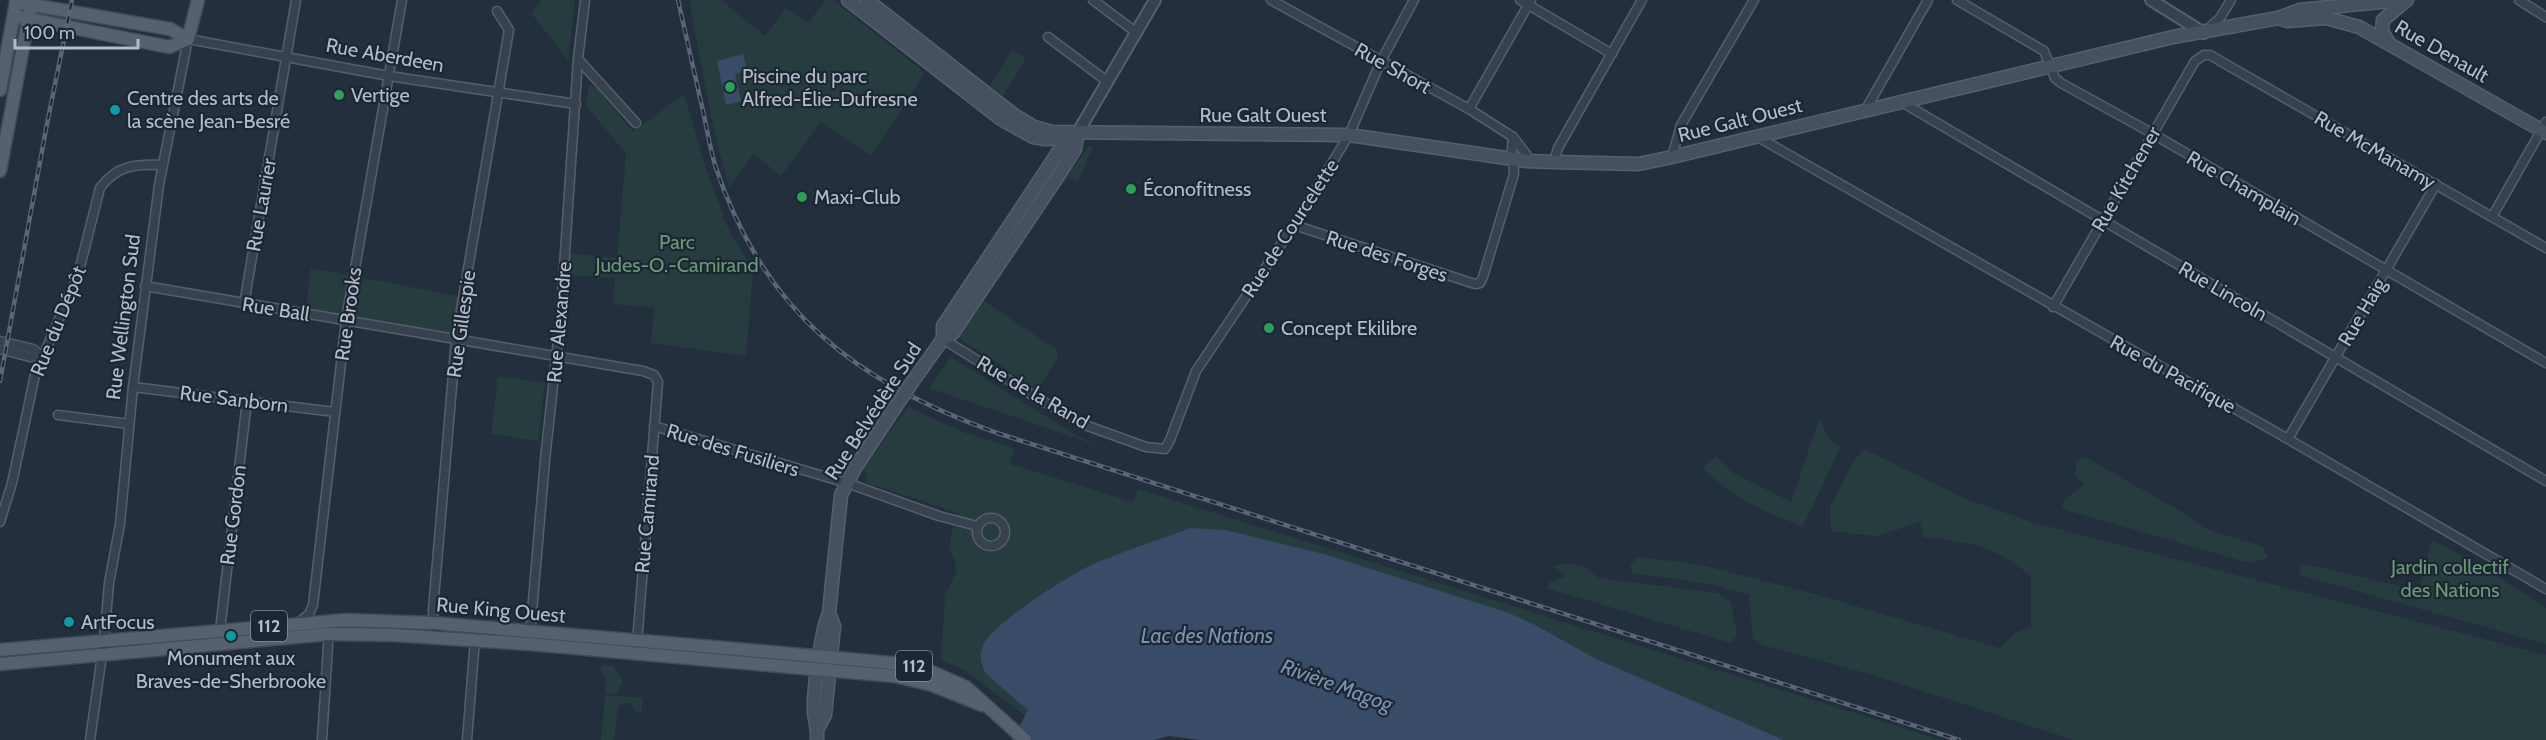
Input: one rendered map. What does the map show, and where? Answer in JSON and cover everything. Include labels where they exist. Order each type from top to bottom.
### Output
[{"type":"main road","name":"Rue Wellington Sud","points":[[188,39],[198,0]]},
{"type":"main road","name":"Rue Galt Ouest","points":[[867,0],[1019,119],[1034,127],[1052,132],[1348,135],[1527,161],[1623,164],[1672,157],[2173,37],[2278,18],[2300,10],[2400,0]]},
{"type":"main road","points":[[2390,44],[2382,30],[2383,20],[2407,0]]},
{"type":"main road","name":"Rue Aberdeen","points":[[16,1],[170,29],[188,39]]},
{"type":"main road","points":[[0,90],[16,1]]},
{"type":"main road","points":[[0,171],[31,2]]},
{"type":"main road","name":"Rue Galt Ouest","points":[[849,3],[988,111],[1013,127],[1045,139],[1059,139],[1078,132]]},
{"type":"main road","name":"Rue Aberdeen","points":[[14,16],[169,47],[188,39]]},
{"type":"main road","name":"Rue Denault","points":[[2278,18],[2288,21],[2326,18],[2346,22],[2544,128]]},
{"type":"main road","name":"Rue Belvédère Sud","points":[[818,734],[825,715],[824,670],[834,626],[829,613],[840,503],[847,483],[913,381],[943,339],[953,333],[1065,165],[1075,149],[1078,132]]},
{"type":"main road","name":"Rue King Ouest","points":[[0,664],[101,656],[312,629],[330,621],[433,623],[636,655],[916,680],[985,706]]},
{"type":"main road","name":"Rue King Ouest","points":[[0,650],[297,624],[329,634],[475,640],[530,638],[637,642],[826,657],[923,668],[966,687],[1025,740]]},
{"type":"street","name":"Rue Laurier","points":[[244,304],[296,0]]},
{"type":"street","name":"Rue Brooks","points":[[297,624],[309,615],[313,605],[346,320],[402,0]]},
{"type":"street","name":"Rue Alexandre","points":[[530,638],[564,274],[578,58],[585,0]]},
{"type":"street","points":[[1093,0],[1137,33]]},
{"type":"street","name":"Rue Belvédère Sud","points":[[1078,132],[1155,0]]},
{"type":"street","name":"Rue Short","points":[[1271,0],[1513,137],[1521,145],[1527,161]]},
{"type":"street","name":"Rue de Courcelette","points":[[1160,450],[1165,449],[1170,440],[1196,371],[1294,225],[1348,135],[1381,61],[1414,0]]},
{"type":"street","points":[[1520,0],[1530,2],[1612,54]]},
{"type":"street","points":[[1554,162],[1558,148],[1642,0]]},
{"type":"street","points":[[1672,157],[1681,125],[1754,0]]},
{"type":"street","points":[[1866,109],[1928,0]]},
{"type":"street","name":"Rue Champlain","points":[[1957,0],[2044,51],[2055,78],[2061,83],[2546,363]]},
{"type":"street","points":[[2151,0],[2204,33],[2220,18],[2231,0]]},
{"type":"street","points":[[2519,0],[2546,17]]},
{"type":"street","points":[[1468,110],[1530,2]]},
{"type":"street","name":"Rue Gillespie","points":[[433,623],[456,339],[509,30],[497,11]]},
{"type":"street","points":[[1048,37],[1108,82]]},
{"type":"street","name":"Rue Aberdeen","points":[[188,39],[389,76],[576,104]]},
{"type":"street","name":"Rue Wellington Sud","points":[[90,740],[104,641],[109,583],[127,469],[129,424],[145,286],[162,165],[188,39]]},
{"type":"street","name":"Rue Kitchener","points":[[2053,307],[2195,61],[2204,55]]},
{"type":"street","name":"Rue McManamy","points":[[2204,55],[2212,56],[2546,248]]},
{"type":"street","points":[[578,58],[636,123]]},
{"type":"street","name":"Rue Lincoln","points":[[1900,101],[2546,481]]},
{"type":"street","points":[[2492,217],[2544,128]]},
{"type":"street","name":"Rue du Pacifique","points":[[1757,135],[2546,589]]},
{"type":"street","points":[[1512,159],[1513,137]]},
{"type":"street","name":"Rue des Forges","points":[[1294,225],[1475,284],[1480,283],[1514,174],[1512,159]]},
{"type":"street","name":"Rue du Dépôt","points":[[0,522],[10,494],[35,375],[78,275],[100,188],[112,175],[129,165],[162,165]]},
{"type":"street","name":"Rue Haig","points":[[2288,439],[2436,184]]},
{"type":"street","name":"Rue Ball","points":[[145,286],[643,371],[654,375]]},
{"type":"street","name":"Rue de la Rand","points":[[943,339],[1060,412],[1085,425],[1160,450]]},
{"type":"street","points":[[0,341],[33,349],[42,356]]},
{"type":"street","points":[[0,349],[30,357],[42,356]]},
{"type":"street","name":"Rue Camirand","points":[[636,655],[658,382],[654,375]]},
{"type":"street","name":"Rue Sanborn","points":[[134,387],[335,412]]},
{"type":"street","name":"Rue Gordon","points":[[220,630],[247,401]]},
{"type":"street","points":[[58,415],[129,424]]},
{"type":"street","name":"Rue des Fusiliers","points":[[654,426],[847,483],[939,516],[977,526]]},
{"type":"street","points":[[321,740],[330,621]]},
{"type":"street","points":[[433,623],[445,639]]},
{"type":"street","points":[[467,740],[475,640]]},
{"type":"green space","points":[[542,0],[575,0],[568,60],[531,13]]},
{"type":"green space","points":[[689,0],[721,0],[765,36],[786,8],[808,23],[826,0],[833,0],[925,73],[871,156],[821,122],[781,176],[753,154],[729,188],[712,122]]},
{"type":"green space","points":[[1014,47],[1014,51],[1026,58],[1003,96],[990,86]]},
{"type":"green space","name":"Parc Judes-O.-Camirand","points":[[589,85],[597,88],[633,132],[684,94],[705,165],[726,224],[753,271],[746,356],[651,343],[654,308],[613,304],[615,278],[564,275],[565,253],[617,258],[626,154],[586,105]]},
{"type":"green space","points":[[1089,146],[1093,146],[1078,181],[1067,176]]},
{"type":"green space","points":[[311,268],[463,297],[456,339],[305,313]]},
{"type":"green space","points":[[984,301],[1057,350],[1058,358],[1037,390],[961,339],[961,335]]},
{"type":"green space","points":[[951,357],[1079,437],[1111,450],[929,388]]},
{"type":"green space","points":[[498,377],[545,382],[538,441],[491,434]]},
{"type":"green space","points":[[908,407],[963,432],[1014,448],[1010,464],[1133,502],[1138,489],[1941,740],[1784,740],[1601,661],[1530,622],[1506,612],[1190,528],[1088,567],[1071,576],[1008,618],[982,646],[981,667],[986,674],[1029,710],[1025,716],[965,670],[941,660],[945,596],[956,572],[955,562],[949,548],[956,512],[867,483],[864,468]]},
{"type":"green space","points":[[1819,419],[1830,441],[1841,446],[1803,526],[1749,503],[1724,487],[1702,467],[1716,456],[1733,473],[1791,502]]},
{"type":"green space","points":[[1864,449],[1963,498],[2035,523],[2546,655],[2546,740],[2074,740],[1873,675],[1762,645],[1753,638],[1749,595],[1711,584],[1633,573],[1630,566],[1637,557],[1697,564],[1811,593],[1999,648],[2015,633],[2031,627],[2031,576],[1993,551],[1968,543],[1923,537],[1920,522],[1877,536],[1831,531],[1830,507],[1855,459]]},
{"type":"green space","points":[[2085,457],[2213,532],[2264,548],[2268,558],[2249,563],[2063,509],[2062,503],[2084,484],[2075,475],[2076,462]]},
{"type":"green space","name":"Jardin collectif des Nations","points":[[2432,540],[2481,566],[2546,608],[2546,644],[2300,575],[2301,563],[2419,590]]},
{"type":"green space","points":[[1565,563],[1583,566],[1598,578],[1718,593],[1731,602],[1737,635],[1731,643],[1546,588],[1551,581],[1567,576],[1552,566]]},
{"type":"green space","points":[[603,665],[613,666],[623,679],[617,694],[605,693],[606,681],[601,670]]},
{"type":"green space","points":[[605,695],[643,698],[641,713],[635,712],[629,702],[618,706],[614,740],[601,740]]},
{"type":"water","name":"Piscine du parc Alfred-Élie-Dufresne","points":[[743,54],[747,70],[735,74],[741,101],[726,105],[717,61]]},
{"type":"water","name":"Lac des Nations","points":[[1190,528],[1225,530],[1324,554],[1506,612],[1530,622],[1601,661],[1784,740],[1200,740],[1169,736],[1154,740],[1012,740],[1028,710],[984,671],[981,655],[988,638],[1028,603],[1087,567]]},
{"type":"railway","points":[[0,381],[72,0]]},
{"type":"railway","points":[[678,0],[715,165],[735,217],[760,262],[788,301],[821,335],[858,364],[900,390],[946,413],[997,433],[1959,740]]},
{"type":"place","name":"Piscine du parc Alfred-Élie-Dufresne","points":[[730,87]]},
{"type":"place","name":"Vertige","points":[[339,95]]},
{"type":"place","name":"Centre des arts de la scène Jean-Besré","points":[[115,110]]},
{"type":"place","name":"Éconofitness","points":[[1131,189]]},
{"type":"place","name":"Maxi-Club","points":[[802,197]]},
{"type":"place","name":"Concept Ekilibre","points":[[1269,328]]},
{"type":"place","name":"ArtFocus","points":[[69,622]]},
{"type":"place","name":"Monument aux Braves-de-Sherbrooke","points":[[231,636]]},
{"type":"water label","name":"Rivière Magog","points":[[1337,685]]}]
